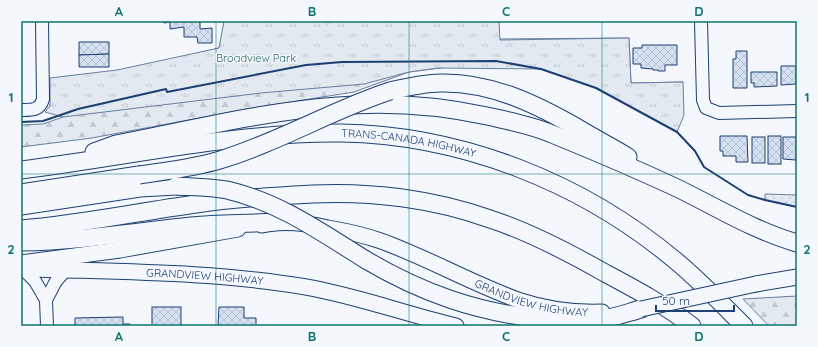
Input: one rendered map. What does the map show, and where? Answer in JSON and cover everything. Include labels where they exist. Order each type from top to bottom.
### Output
[{"type":"highway","points":[[21,193],[196,166],[220,160],[273,140],[363,100],[390,91],[418,85],[442,83],[492,89],[545,109],[622,153],[677,188]]},
{"type":"highway","points":[[56,165],[116,144],[272,114],[340,106],[384,105],[429,107],[464,111],[527,125],[551,133],[677,188],[735,218],[797,243]]},
{"type":"highway","name":"TRANS-CANADA HIGHWAY","points":[[21,170],[268,136],[341,133],[389,136],[439,144],[490,158],[537,176],[577,194],[614,217],[675,261],[744,326]]},
{"type":"highway","points":[[21,206],[140,188],[176,186],[226,190],[270,204],[294,215],[392,276],[418,288],[473,308],[508,315],[555,320],[591,320],[606,315],[641,309]]},
{"type":"highway","points":[[21,229],[108,218],[197,204],[261,197],[314,194],[378,195],[438,204],[475,214],[489,218],[540,239],[631,287],[680,316],[692,326]]},
{"type":"highway","points":[[21,242],[40,242],[194,226],[274,222]]},
{"type":"main road","name":"GRANDVIEW HIGHWAY","points":[[22,267],[274,222],[296,223],[318,226],[380,241],[512,297],[537,305],[559,310],[606,315]]},
{"type":"main road","name":"GRANDVIEW HIGHWAY","points":[[22,267],[262,281],[344,294],[456,326]]},
{"type":"main road","points":[[641,309],[756,284],[797,277]]},
{"type":"street","points":[[21,110],[38,109],[41,106],[43,99],[42,21]]},
{"type":"street","points":[[701,21],[703,100],[706,108],[719,113],[797,111]]},
{"type":"street","points":[[22,267],[35,281],[46,300],[47,326]]},
{"type":"street","points":[[46,300],[56,281],[66,270]]},
{"type":"green space","name":"Broadview Park","points":[[224,21],[499,21],[500,40],[629,38],[631,83],[683,82],[684,115],[677,132],[596,88],[541,69],[438,68],[409,72],[364,84],[261,93],[63,117],[45,112],[50,106],[50,78],[117,70],[219,48]]},
{"type":"green space","name":"Broadview Park","points":[[225,21],[484,21],[497,39],[629,38],[631,83],[683,82],[596,88],[541,69],[496,61],[409,72],[354,92],[253,108],[92,138],[21,147],[21,125],[43,124],[63,117],[61,87],[219,48]]},
{"type":"green space","points":[[765,194],[797,195],[797,207],[765,200]]},
{"type":"green space","points":[[797,296],[797,326],[769,326],[743,299]]},
{"type":"building","points":[[164,21],[200,21],[200,29],[212,28],[212,43],[198,43],[197,37],[184,37],[184,27],[170,29],[170,22],[164,23]]},
{"type":"building","points":[[79,42],[109,42],[109,54],[79,55]]},
{"type":"building","points":[[642,45],[677,45],[677,65],[665,65],[665,71],[658,71],[641,68],[641,64],[633,64],[633,48],[642,48]]},
{"type":"building","points":[[736,51],[747,51],[747,88],[733,88],[733,59],[736,59]]},
{"type":"building","points":[[109,54],[109,67],[79,67],[79,55]]},
{"type":"building","points":[[781,66],[796,66],[796,84],[781,85]]},
{"type":"building","points":[[751,72],[777,72],[777,86],[754,87],[754,83],[751,83]]},
{"type":"building","points":[[720,136],[747,136],[748,162],[736,162],[736,156],[723,156],[723,151],[720,151]]},
{"type":"building","points":[[768,136],[781,136],[781,164],[768,164]]},
{"type":"building","points":[[752,137],[765,137],[765,163],[752,163]]},
{"type":"building","points":[[783,137],[796,137],[796,160],[783,159]]},
{"type":"building","points":[[152,307],[181,307],[181,326],[152,326]]},
{"type":"building","points":[[219,307],[244,307],[244,318],[256,318],[256,326],[218,326]]},
{"type":"building","points":[[123,317],[123,324],[130,324],[130,326],[75,326],[75,318]]},
{"type":"waterway","points":[[327,24],[330,21]]},
{"type":"wall","points":[[21,122],[43,121],[78,109],[166,89],[167,92],[306,65],[342,62],[496,61],[541,69],[596,88],[677,132],[695,151],[704,167],[748,195],[797,207]]}]
